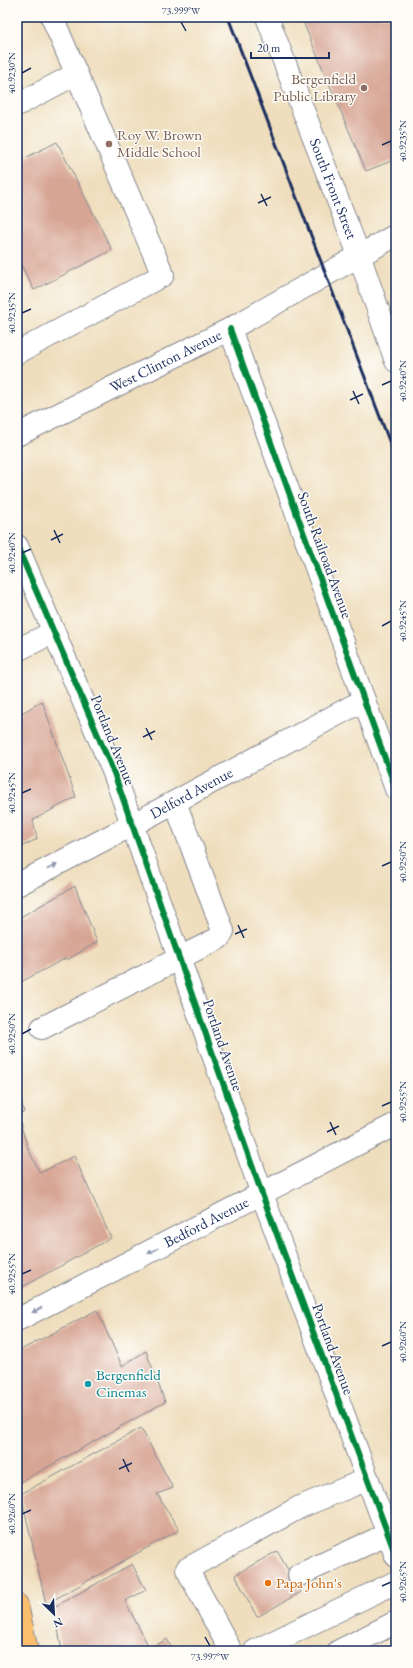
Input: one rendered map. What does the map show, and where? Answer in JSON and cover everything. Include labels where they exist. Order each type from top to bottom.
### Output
[{"type":"main road","points":[[17,1605],[27,1651]]},
{"type":"street","points":[[17,353],[163,275],[52,17]]},
{"type":"street","name":"South Front Street","points":[[268,17],[359,255],[396,361]]},
{"type":"street","points":[[17,105],[76,74]]},
{"type":"street","name":"West Clinton Avenue","points":[[17,435],[230,329],[396,235]]},
{"type":"street","name":"South Railroad Avenue","points":[[230,329],[396,789]]},
{"type":"street","name":"Portland Avenue","points":[[17,546],[22,574],[54,632],[114,773],[262,1194],[396,1556]]},
{"type":"street","points":[[17,650],[54,632]]},
{"type":"street","name":"Delford Avenue","points":[[17,885],[176,802],[364,700]]},
{"type":"street","points":[[42,1028],[219,938],[223,931],[176,802]]},
{"type":"street","name":"Bedford Avenue","points":[[17,1320],[396,1124]]},
{"type":"street","points":[[231,1651],[187,1569],[300,1507],[368,1479]]},
{"type":"street","points":[[299,1575],[388,1534]]},
{"type":"street","points":[[255,1651],[396,1582]]},
{"type":"street","points":[[339,1651],[396,1622]]},
{"type":"building","name":"Bergenfield Public Library","points":[[301,17],[396,17],[396,159],[366,171]]},
{"type":"building","points":[[57,142],[112,250],[34,290],[17,257],[17,162]]},
{"type":"building","points":[[42,701],[76,797],[33,820],[37,839],[17,849],[17,716]]},
{"type":"building","points":[[75,886],[97,942],[67,960],[66,958],[17,984],[17,919]]},
{"type":"building","points":[[17,1082],[24,1112],[17,1114]]},
{"type":"building","points":[[20,1122],[28,1149],[40,1173],[74,1156],[111,1238],[17,1290],[17,1123]]},
{"type":"building","name":"Bergenfield Cinemas","points":[[97,1310],[122,1366],[146,1351],[165,1402],[17,1484],[17,1352]]},
{"type":"building","points":[[141,1428],[173,1488],[157,1494],[179,1530],[46,1604],[21,1494]]},
{"type":"building","name":"Papa John's","points":[[277,1551],[301,1592],[257,1617],[235,1575]]},
{"type":"building","points":[[132,1564],[146,1590],[125,1601],[150,1649],[167,1639],[173,1651],[62,1651],[54,1607]]},
{"type":"railway","points":[[228,17],[396,459]]},
{"type":"cycle path","points":[[230,329],[396,789]]},
{"type":"cycle path","points":[[17,546],[114,773],[262,1194],[396,1556]]},
{"type":"place","name":"Bergenfield Public Library","points":[[364,88]]},
{"type":"place","name":"Roy W. Brown Middle School","points":[[109,144]]},
{"type":"place","name":"Bergenfield Cinemas","points":[[88,1384]]},
{"type":"place","name":"Papa John's","points":[[268,1583]]}]
